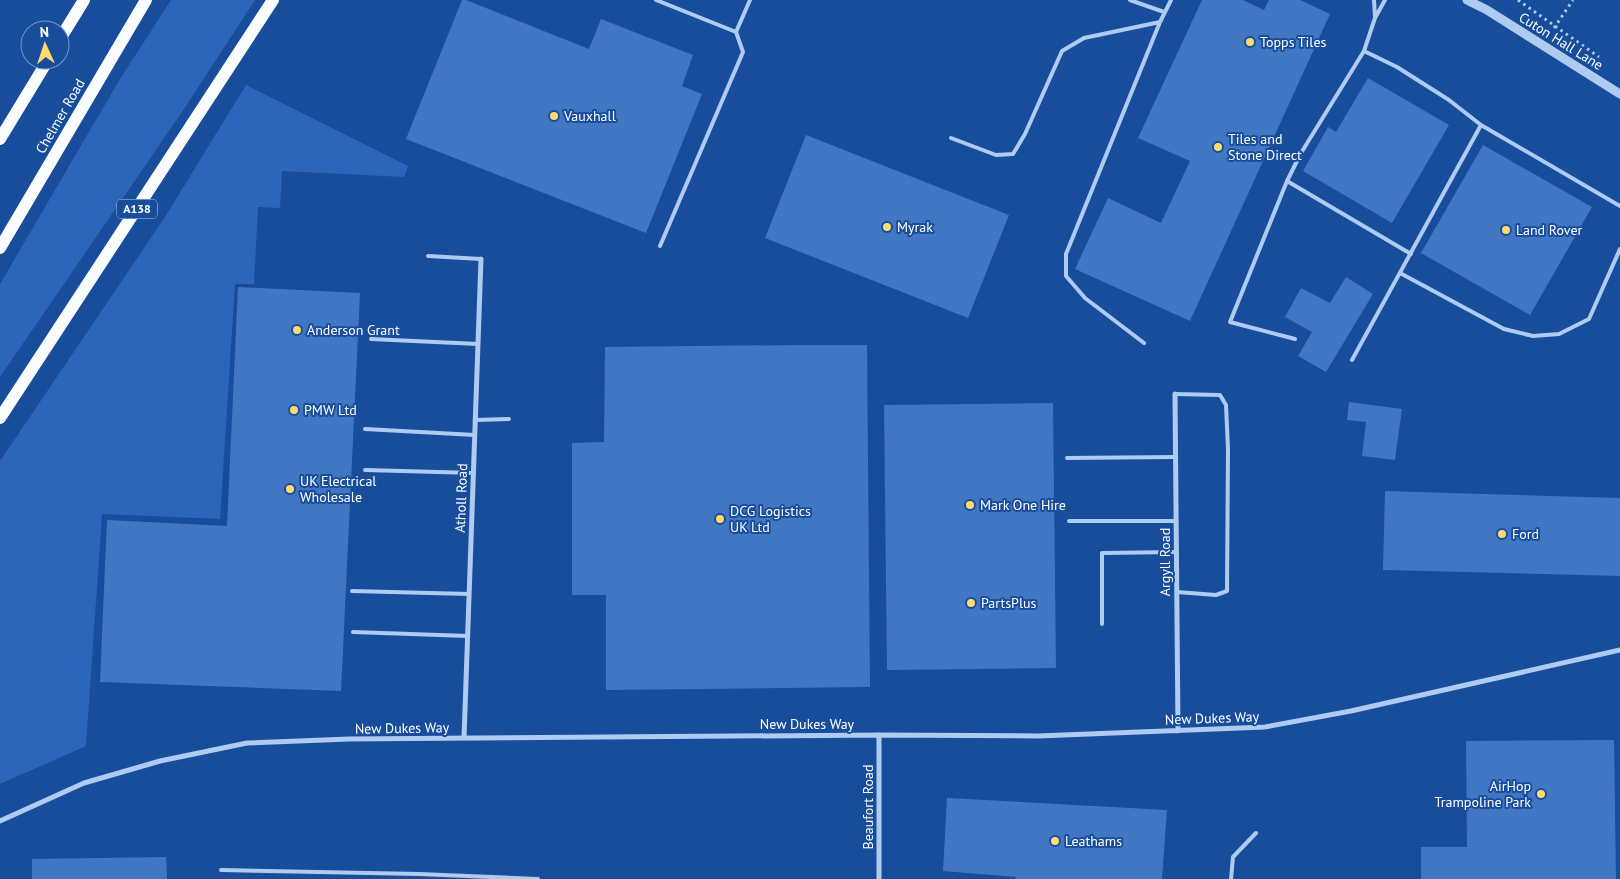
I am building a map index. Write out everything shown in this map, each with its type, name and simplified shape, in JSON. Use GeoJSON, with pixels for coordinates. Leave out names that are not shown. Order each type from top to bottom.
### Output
{"type":"FeatureCollection","features":[{"type":"Feature","properties":{"kind":"main road"},"geometry":{"type":"LineString","coordinates":[[70,23],[84,0]]}},
{"type":"Feature","properties":{"kind":"main road","name":"Chelmer Road"},"geometry":{"type":"LineString","coordinates":[[0,248],[146,0]]}},
{"type":"Feature","properties":{"kind":"main road","name":"A138"},"geometry":{"type":"LineString","coordinates":[[0,418],[273,0]]}},
{"type":"Feature","properties":{"kind":"main road"},"geometry":{"type":"LineString","coordinates":[[0,139],[42,70]]}},
{"type":"Feature","properties":{"kind":"street","name":"Cuton Hall Lane"},"geometry":{"type":"LineString","coordinates":[[1467,0],[1487,10]]}},
{"type":"Feature","properties":{"kind":"street","name":"Cuton Hall Lane"},"geometry":{"type":"LineString","coordinates":[[1474,0],[1620,94]]}},
{"type":"Feature","properties":{"kind":"street","name":"Atholl Road"},"geometry":{"type":"LineString","coordinates":[[464,738],[481,259]]}},
{"type":"Feature","properties":{"kind":"street","name":"Argyll Road"},"geometry":{"type":"LineString","coordinates":[[1175,394],[1178,731]]}},
{"type":"Feature","properties":{"kind":"street","name":"New Dukes Way"},"geometry":{"type":"LineString","coordinates":[[0,822],[84,784],[160,761],[247,743],[464,738],[879,735],[1038,736],[1266,727],[1351,711],[1620,650]]}},
{"type":"Feature","properties":{"kind":"street","name":"Beaufort Road"},"geometry":{"type":"LineString","coordinates":[[879,735],[879,879]]}},
{"type":"Feature","properties":{"kind":"lane"},"geometry":{"type":"LineString","coordinates":[[656,0],[736,32]]}},
{"type":"Feature","properties":{"kind":"lane"},"geometry":{"type":"LineString","coordinates":[[660,246],[743,52],[736,32],[750,0]]}},
{"type":"Feature","properties":{"kind":"lane"},"geometry":{"type":"LineString","coordinates":[[1130,0],[1164,12]]}},
{"type":"Feature","properties":{"kind":"lane"},"geometry":{"type":"LineString","coordinates":[[1144,343],[1085,298],[1066,276],[1066,254],[1170,0]]}},
{"type":"Feature","properties":{"kind":"lane"},"geometry":{"type":"LineString","coordinates":[[1374,0],[1375,18]]}},
{"type":"Feature","properties":{"kind":"lane"},"geometry":{"type":"LineString","coordinates":[[1295,339],[1230,322],[1287,181],[1301,153],[1364,51],[1375,18],[1385,0]]}},
{"type":"Feature","properties":{"kind":"lane"},"geometry":{"type":"LineString","coordinates":[[951,138],[996,155],[1013,154],[1062,50],[1084,38],[1160,22]]}},
{"type":"Feature","properties":{"kind":"lane"},"geometry":{"type":"LineString","coordinates":[[1364,51],[1397,67],[1442,95],[1481,125],[1620,206]]}},
{"type":"Feature","properties":{"kind":"lane"},"geometry":{"type":"LineString","coordinates":[[1352,360],[1481,125]]}},
{"type":"Feature","properties":{"kind":"lane"},"geometry":{"type":"LineString","coordinates":[[1287,181],[1411,254]]}},
{"type":"Feature","properties":{"kind":"lane"},"geometry":{"type":"LineString","coordinates":[[1400,273],[1504,329],[1533,336],[1559,334],[1589,319],[1620,249]]}},
{"type":"Feature","properties":{"kind":"lane"},"geometry":{"type":"LineString","coordinates":[[428,256],[481,259]]}},
{"type":"Feature","properties":{"kind":"lane"},"geometry":{"type":"LineString","coordinates":[[371,339],[478,344]]}},
{"type":"Feature","properties":{"kind":"lane"},"geometry":{"type":"LineString","coordinates":[[1175,394],[1220,395],[1226,405],[1228,449],[1227,591],[1216,595],[1177,592]]}},
{"type":"Feature","properties":{"kind":"lane"},"geometry":{"type":"LineString","coordinates":[[475,420],[509,420]]}},
{"type":"Feature","properties":{"kind":"lane"},"geometry":{"type":"LineString","coordinates":[[365,429],[475,434]]}},
{"type":"Feature","properties":{"kind":"lane"},"geometry":{"type":"LineString","coordinates":[[1067,458],[1176,457]]}},
{"type":"Feature","properties":{"kind":"lane"},"geometry":{"type":"LineString","coordinates":[[365,470],[474,473]]}},
{"type":"Feature","properties":{"kind":"lane"},"geometry":{"type":"LineString","coordinates":[[1069,521],[1176,521]]}},
{"type":"Feature","properties":{"kind":"lane"},"geometry":{"type":"LineString","coordinates":[[1102,624],[1102,553],[1176,552]]}},
{"type":"Feature","properties":{"kind":"lane"},"geometry":{"type":"LineString","coordinates":[[352,591],[469,594]]}},
{"type":"Feature","properties":{"kind":"lane"},"geometry":{"type":"LineString","coordinates":[[353,632],[468,636]]}},
{"type":"Feature","properties":{"kind":"lane"},"geometry":{"type":"LineString","coordinates":[[1231,879],[1233,857],[1256,833]]}},
{"type":"Feature","properties":{"kind":"lane"},"geometry":{"type":"LineString","coordinates":[[221,870],[419,874],[538,879]]}},
{"type":"Feature","properties":{"kind":"path"},"geometry":{"type":"LineString","coordinates":[[1518,0],[1604,60]]}},
{"type":"Feature","properties":{"kind":"path"},"geometry":{"type":"LineString","coordinates":[[1543,46],[1573,0]]}},
{"type":"Feature","properties":{"kind":"shaded area"},"geometry":{"type":"Polygon","coordinates":[[[171,0],[255,0],[182,112],[0,377],[0,284],[120,79],[171,0]]]}},
{"type":"Feature","properties":{"kind":"shaded area"},"geometry":{"type":"Polygon","coordinates":[[[246,85],[408,166],[404,177],[282,171],[280,208],[258,207],[254,284],[235,284],[220,519],[102,514],[86,746],[0,784],[0,461],[165,217],[246,85]]]}},
{"type":"Feature","properties":{"kind":"building","name":"Vauxhall"},"geometry":{"type":"Polygon","coordinates":[[[462,0],[589,49],[601,19],[693,55],[682,86],[702,94],[646,233],[406,139],[462,0]]]}},
{"type":"Feature","properties":{"kind":"building"},"geometry":{"type":"Polygon","coordinates":[[[1202,0],[1243,0],[1264,10],[1269,0],[1300,0],[1330,14],[1190,321],[1075,269],[1108,198],[1161,223],[1190,161],[1138,138],[1202,0]]]}},
{"type":"Feature","properties":{"kind":"building"},"geometry":{"type":"Polygon","coordinates":[[[1368,78],[1449,125],[1392,223],[1303,171],[1328,127],[1336,132],[1368,78]]]}},
{"type":"Feature","properties":{"kind":"building","name":"Myrak"},"geometry":{"type":"Polygon","coordinates":[[[806,135],[1009,215],[968,318],[765,238],[806,135]]]}},
{"type":"Feature","properties":{"kind":"building","name":"Land Rover"},"geometry":{"type":"Polygon","coordinates":[[[1483,145],[1592,207],[1530,315],[1421,253],[1483,145]]]}},
{"type":"Feature","properties":{"kind":"building"},"geometry":{"type":"Polygon","coordinates":[[[1346,277],[1373,294],[1326,372],[1298,356],[1312,332],[1285,317],[1301,288],[1330,303],[1346,277]]]}},
{"type":"Feature","properties":{"kind":"building"},"geometry":{"type":"Polygon","coordinates":[[[238,287],[360,293],[341,691],[100,682],[107,520],[227,526],[238,287]]]}},
{"type":"Feature","properties":{"kind":"building","name":"DCG Logistics UK Ltd"},"geometry":{"type":"Polygon","coordinates":[[[867,345],[870,687],[606,690],[606,595],[572,595],[572,443],[604,442],[605,347],[867,345]]]}},
{"type":"Feature","properties":{"kind":"building"},"geometry":{"type":"Polygon","coordinates":[[[1349,402],[1402,409],[1395,460],[1362,456],[1366,422],[1347,420],[1349,402]]]}},
{"type":"Feature","properties":{"kind":"building"},"geometry":{"type":"Polygon","coordinates":[[[1053,403],[1056,668],[887,670],[884,405],[1053,403]]]}},
{"type":"Feature","properties":{"kind":"building","name":"Ford"},"geometry":{"type":"Polygon","coordinates":[[[1385,491],[1620,498],[1620,576],[1383,570],[1385,491]]]}},
{"type":"Feature","properties":{"kind":"building","name":"AirHop Trampoline Park"},"geometry":{"type":"Polygon","coordinates":[[[1614,740],[1616,879],[1421,879],[1421,847],[1467,847],[1466,741],[1614,740]]]}},
{"type":"Feature","properties":{"kind":"building","name":"Leathams"},"geometry":{"type":"Polygon","coordinates":[[[947,798],[1167,810],[1162,879],[1015,879],[1016,877],[943,871],[947,798]]]}},
{"type":"Feature","properties":{"kind":"building"},"geometry":{"type":"Polygon","coordinates":[[[166,857],[167,879],[32,879],[32,859],[166,857]]]}},
{"type":"Feature","properties":{"kind":"place","name":"Topps Tiles"},"geometry":{"type":"Point","coordinates":[1250,42]}},
{"type":"Feature","properties":{"kind":"place","name":"Vauxhall"},"geometry":{"type":"Point","coordinates":[554,116]}},
{"type":"Feature","properties":{"kind":"place","name":"Tiles and Stone Direct"},"geometry":{"type":"Point","coordinates":[1218,147]}},
{"type":"Feature","properties":{"kind":"place","name":"Myrak"},"geometry":{"type":"Point","coordinates":[887,227]}},
{"type":"Feature","properties":{"kind":"place","name":"Land Rover"},"geometry":{"type":"Point","coordinates":[1506,230]}},
{"type":"Feature","properties":{"kind":"place","name":"Anderson Grant"},"geometry":{"type":"Point","coordinates":[297,330]}},
{"type":"Feature","properties":{"kind":"place","name":"PMW Ltd"},"geometry":{"type":"Point","coordinates":[294,410]}},
{"type":"Feature","properties":{"kind":"place","name":"UK Electrical Wholesale"},"geometry":{"type":"Point","coordinates":[290,489]}},
{"type":"Feature","properties":{"kind":"place","name":"Mark One Hire"},"geometry":{"type":"Point","coordinates":[970,505]}},
{"type":"Feature","properties":{"kind":"place","name":"DCG Logistics UK Ltd"},"geometry":{"type":"Point","coordinates":[720,519]}},
{"type":"Feature","properties":{"kind":"place","name":"Ford"},"geometry":{"type":"Point","coordinates":[1502,534]}},
{"type":"Feature","properties":{"kind":"place","name":"PartsPlus"},"geometry":{"type":"Point","coordinates":[971,603]}},
{"type":"Feature","properties":{"kind":"place","name":"AirHop Trampoline Park"},"geometry":{"type":"Point","coordinates":[1541,794]}},
{"type":"Feature","properties":{"kind":"place","name":"Leathams"},"geometry":{"type":"Point","coordinates":[1055,841]}}]}
